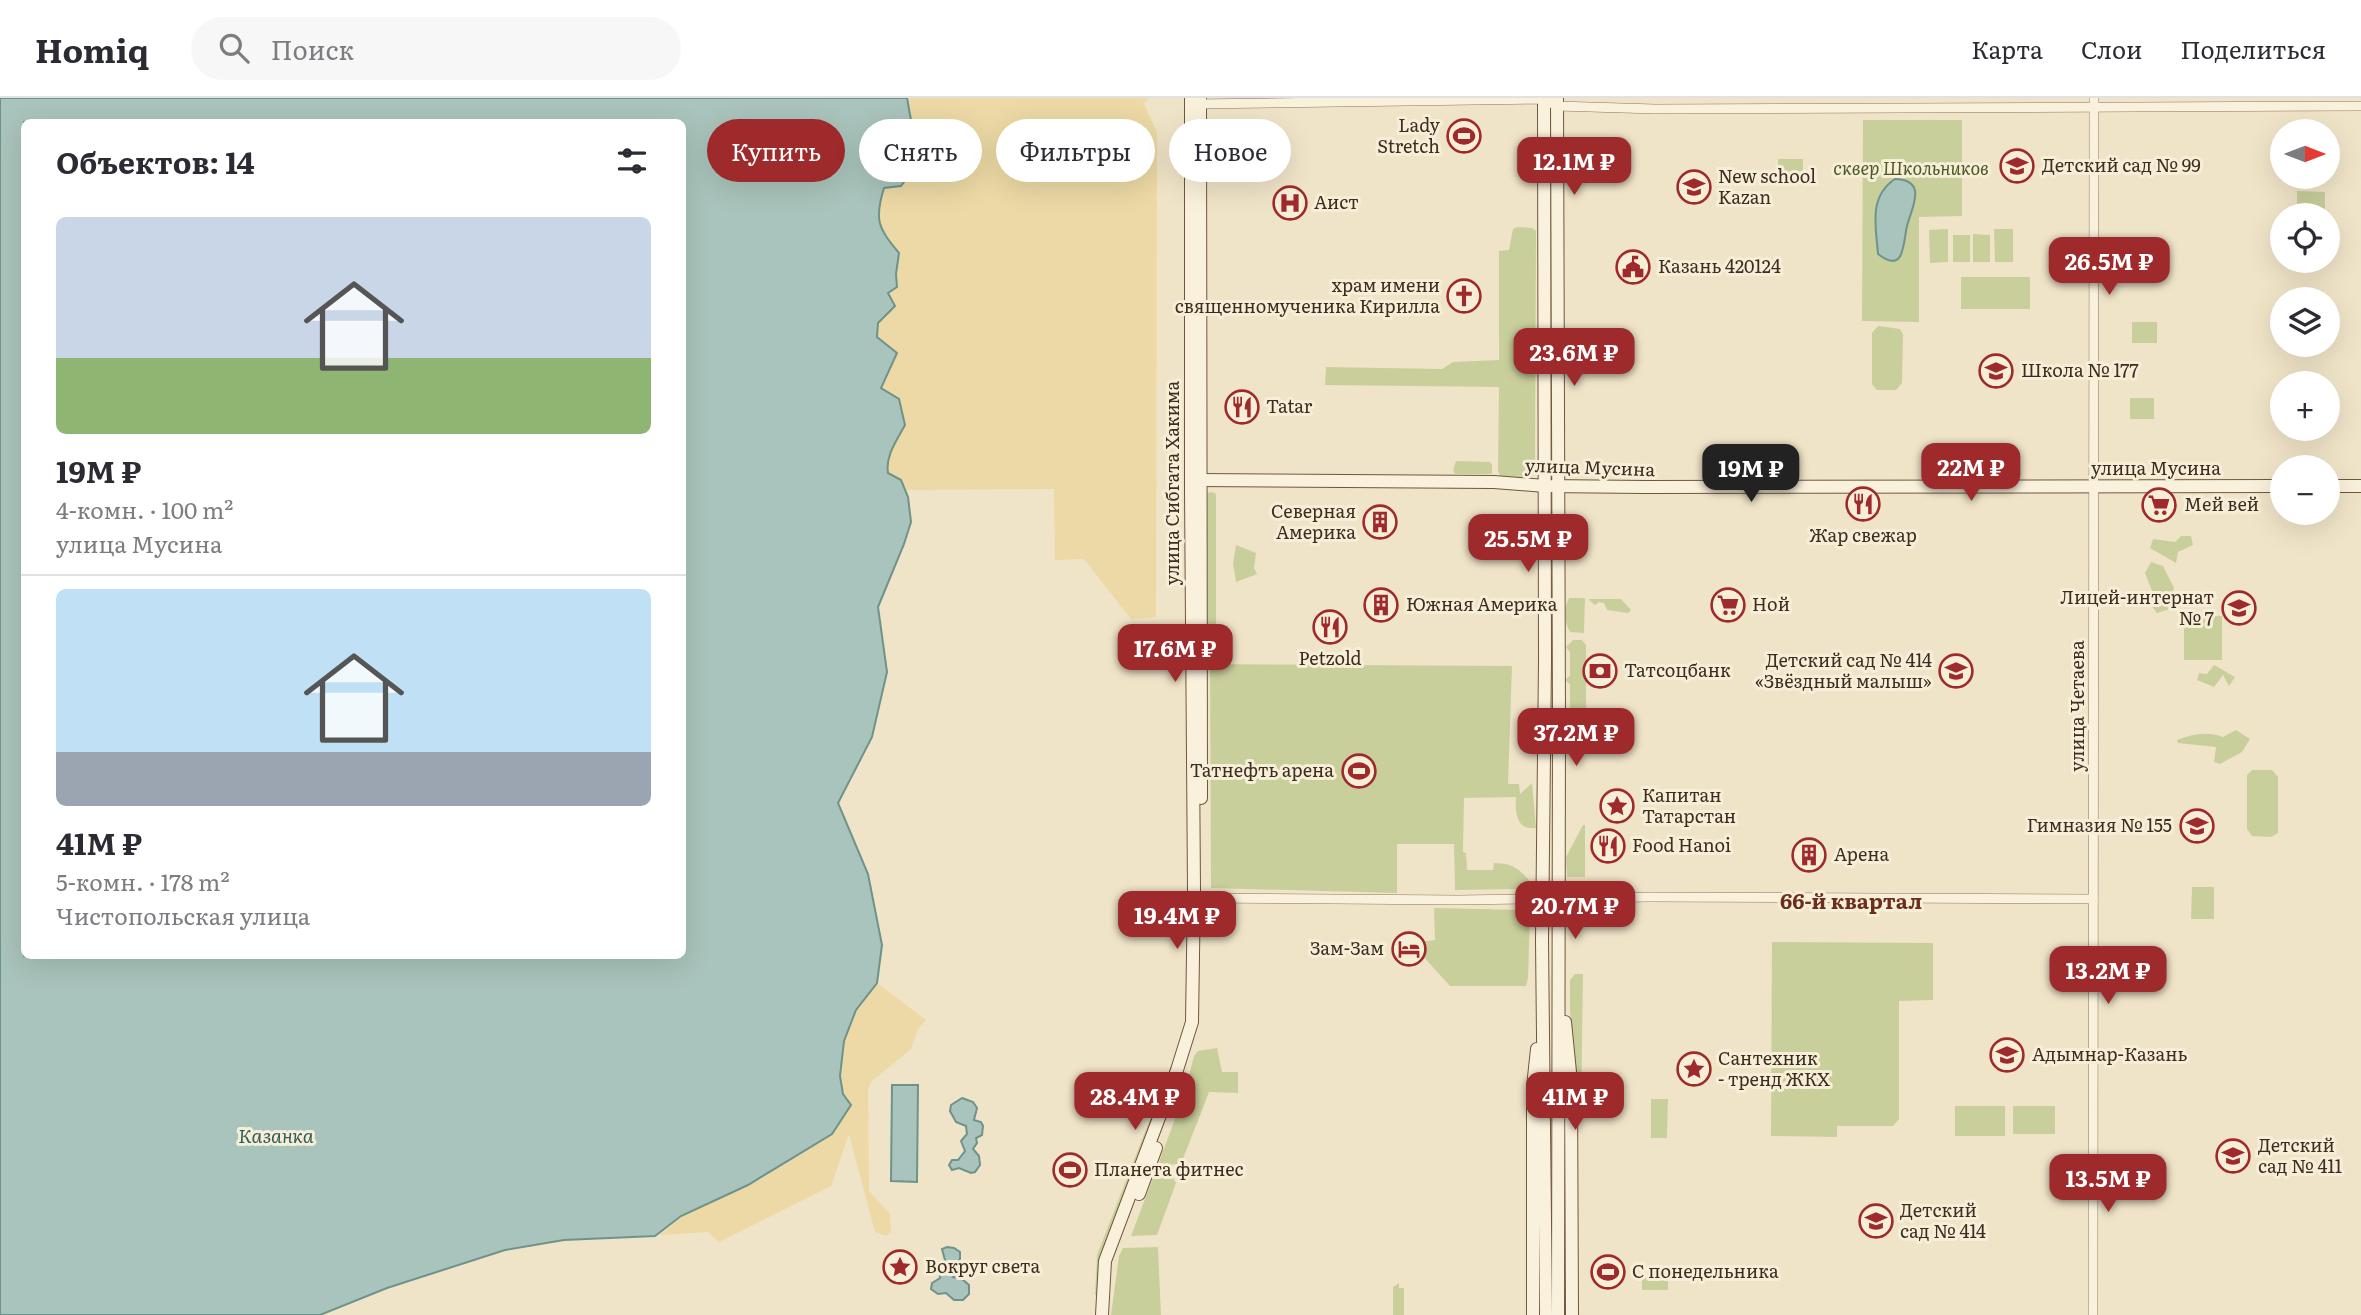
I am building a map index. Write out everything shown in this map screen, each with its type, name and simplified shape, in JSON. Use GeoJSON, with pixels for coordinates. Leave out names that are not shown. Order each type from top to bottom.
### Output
{"type":"FeatureCollection","features":[{"type":"Feature","properties":{"kind":"main road"},"geometry":{"type":"LineString","coordinates":[[1536,1314],[1552,1281],[1559,984],[1545,98]]}},
{"type":"Feature","properties":{"kind":"main road","name":"улица Сибгата Хакима"},"geometry":{"type":"LineString","coordinates":[[1109,1315],[1112,1262],[1198,1032],[1200,1006],[1196,101]]}},
{"type":"Feature","properties":{"kind":"main road"},"geometry":{"type":"LineString","coordinates":[[1557,102],[1543,1004],[1552,1281],[1558,1315]]}},
{"type":"Feature","properties":{"kind":"main road","name":"улица Мусина"},"geometry":{"type":"LineString","coordinates":[[1196,480],[1494,482],[1551,486],[2270,486]]}},
{"type":"Feature","properties":{"kind":"main road"},"geometry":{"type":"LineString","coordinates":[[2340,486],[2361,486]]}},
{"type":"Feature","properties":{"kind":"main road","name":"улица Сибгата Хакима"},"geometry":{"type":"LineString","coordinates":[[1102,1315],[1105,1261],[1191,1031],[1198,898]]}},
{"type":"Feature","properties":{"kind":"main road"},"geometry":{"type":"LineString","coordinates":[[1559,984],[1569,1048],[1571,1082],[1571,1314]]}},
{"type":"Feature","properties":{"kind":"main road"},"geometry":{"type":"LineString","coordinates":[[1536,1314],[1533,1087],[1543,1004]]}},
{"type":"Feature","properties":{"kind":"street"},"geometry":{"type":"LineString","coordinates":[[1196,101],[1545,98],[1557,102],[1679,109],[2094,103],[2361,106]]}},
{"type":"Feature","properties":{"kind":"street","name":"улица Четаева"},"geometry":{"type":"LineString","coordinates":[[2094,103],[2094,1315]]}},
{"type":"Feature","properties":{"kind":"street"},"geometry":{"type":"LineString","coordinates":[[1198,898],[2093,899]]}},
{"type":"Feature","properties":{"kind":"green space","name":"сквер Школьников"},"geometry":{"type":"Polygon","coordinates":[[[1863,120],[1962,120],[1962,216],[1919,217],[1919,322],[1862,321],[1863,120]]]}},
{"type":"Feature","properties":{"kind":"green space"},"geometry":{"type":"Polygon","coordinates":[[[1778,159],[1803,159],[1803,172],[1778,172],[1778,159]]]}},
{"type":"Feature","properties":{"kind":"green space"},"geometry":{"type":"Polygon","coordinates":[[[2297,191],[2325,192],[2325,203],[2297,203],[2297,191]]]}},
{"type":"Feature","properties":{"kind":"green space"},"geometry":{"type":"Polygon","coordinates":[[[1532,228],[1536,231],[1535,472],[1531,477],[1501,477],[1498,471],[1499,387],[1325,385],[1326,367],[1442,369],[1453,362],[1499,360],[1499,251],[1509,250],[1513,229],[1532,228]]]}},
{"type":"Feature","properties":{"kind":"green space"},"geometry":{"type":"Polygon","coordinates":[[[1948,229],[1948,262],[1930,263],[1929,230],[1948,229]]]}},
{"type":"Feature","properties":{"kind":"green space"},"geometry":{"type":"Polygon","coordinates":[[[1994,229],[2013,229],[2013,262],[1995,262],[1994,229]]]}},
{"type":"Feature","properties":{"kind":"green space"},"geometry":{"type":"Polygon","coordinates":[[[1973,234],[1990,235],[1990,262],[1973,262],[1973,234]]]}},
{"type":"Feature","properties":{"kind":"green space"},"geometry":{"type":"Polygon","coordinates":[[[1953,235],[1970,235],[1970,262],[1953,262],[1953,235]]]}},
{"type":"Feature","properties":{"kind":"green space"},"geometry":{"type":"Polygon","coordinates":[[[2131,251],[2155,251],[2155,271],[2131,271],[2131,251]]]}},
{"type":"Feature","properties":{"kind":"green space"},"geometry":{"type":"Polygon","coordinates":[[[1961,277],[2030,277],[2030,309],[1961,309],[1961,277]]]}},
{"type":"Feature","properties":{"kind":"green space"},"geometry":{"type":"Polygon","coordinates":[[[2132,322],[2157,322],[2157,343],[2132,343],[2132,322]]]}},
{"type":"Feature","properties":{"kind":"green space"},"geometry":{"type":"Polygon","coordinates":[[[1878,326],[1900,329],[1903,334],[1902,383],[1896,390],[1877,390],[1872,384],[1872,333],[1878,326]]]}},
{"type":"Feature","properties":{"kind":"green space"},"geometry":{"type":"Polygon","coordinates":[[[2130,398],[2154,398],[2154,419],[2130,419],[2130,398]]]}},
{"type":"Feature","properties":{"kind":"green space"},"geometry":{"type":"Polygon","coordinates":[[[1456,461],[1490,462],[1492,474],[1455,474],[1453,470],[1456,461]]]}},
{"type":"Feature","properties":{"kind":"green space"},"geometry":{"type":"Polygon","coordinates":[[[1207,493],[1216,494],[1216,656],[1209,658],[1207,493]]]}},
{"type":"Feature","properties":{"kind":"green space"},"geometry":{"type":"Polygon","coordinates":[[[2181,536],[2191,536],[2193,545],[2178,552],[2176,563],[2150,548],[2153,539],[2175,542],[2181,536]]]}},
{"type":"Feature","properties":{"kind":"green space"},"geometry":{"type":"Polygon","coordinates":[[[1236,545],[1256,553],[1254,568],[1257,574],[1236,582],[1233,564],[1236,545]]]}},
{"type":"Feature","properties":{"kind":"green space"},"geometry":{"type":"Polygon","coordinates":[[[2151,562],[2163,566],[2174,588],[2170,609],[2157,613],[2150,604],[2154,596],[2145,573],[2151,562]]]}},
{"type":"Feature","properties":{"kind":"green space"},"geometry":{"type":"Polygon","coordinates":[[[1569,598],[1585,598],[1584,633],[1570,632],[1568,628],[1565,615],[1569,598]]]}},
{"type":"Feature","properties":{"kind":"green space"},"geometry":{"type":"Polygon","coordinates":[[[1588,599],[1621,599],[1631,610],[1628,613],[1607,610],[1604,603],[1595,605],[1588,599]]]}},
{"type":"Feature","properties":{"kind":"green space"},"geometry":{"type":"Polygon","coordinates":[[[2222,616],[2222,660],[2184,660],[2184,617],[2222,616]]]}},
{"type":"Feature","properties":{"kind":"green space"},"geometry":{"type":"Polygon","coordinates":[[[1573,640],[1582,640],[1586,645],[1586,754],[1566,721],[1566,712],[1570,709],[1570,684],[1565,680],[1570,676],[1570,652],[1566,647],[1573,640]]]}},
{"type":"Feature","properties":{"kind":"green space","name":"Татнефть арена"},"geometry":{"type":"Polygon","coordinates":[[[1210,664],[1512,666],[1508,784],[1519,784],[1520,794],[1532,783],[1536,828],[1524,827],[1518,819],[1516,797],[1464,798],[1463,852],[1466,853],[1467,870],[1493,870],[1494,863],[1506,864],[1524,874],[1532,888],[1520,892],[1518,889],[1455,890],[1454,844],[1397,844],[1397,893],[1211,888],[1210,664]]]}},
{"type":"Feature","properties":{"kind":"green space"},"geometry":{"type":"Polygon","coordinates":[[[2214,665],[2235,677],[2229,686],[2223,675],[2214,687],[2197,680],[2199,673],[2207,674],[2214,665]]]}},
{"type":"Feature","properties":{"kind":"green space"},"geometry":{"type":"Polygon","coordinates":[[[2236,730],[2250,739],[2242,752],[2220,764],[2214,762],[2216,747],[2178,743],[2177,740],[2200,734],[2223,737],[2236,730]]]}},
{"type":"Feature","properties":{"kind":"green space"},"geometry":{"type":"Polygon","coordinates":[[[2252,770],[2272,770],[2278,777],[2278,833],[2271,837],[2252,836],[2247,829],[2247,775],[2252,770]]]}},
{"type":"Feature","properties":{"kind":"green space"},"geometry":{"type":"Polygon","coordinates":[[[1583,825],[1585,877],[1567,877],[1566,857],[1583,825]]]}},
{"type":"Feature","properties":{"kind":"green space"},"geometry":{"type":"Polygon","coordinates":[[[2192,887],[2214,887],[2214,919],[2191,919],[2192,887]]]}},
{"type":"Feature","properties":{"kind":"green space"},"geometry":{"type":"Polygon","coordinates":[[[1434,908],[1528,910],[1530,918],[1526,986],[1450,986],[1411,943],[1435,940],[1434,908]]]}},
{"type":"Feature","properties":{"kind":"green space"},"geometry":{"type":"Polygon","coordinates":[[[1772,942],[1933,943],[1933,1000],[1899,1001],[1899,1119],[1893,1126],[1837,1126],[1837,1137],[1771,1136],[1772,942]]]}},
{"type":"Feature","properties":{"kind":"green space"},"geometry":{"type":"Polygon","coordinates":[[[1575,974],[1583,974],[1581,1113],[1578,1110],[1570,1010],[1570,980],[1575,974]]]}},
{"type":"Feature","properties":{"kind":"green space"},"geometry":{"type":"Polygon","coordinates":[[[1217,1048],[1222,1072],[1238,1072],[1238,1093],[1209,1092],[1181,1164],[1166,1165],[1159,1162],[1184,1095],[1194,1056],[1198,1051],[1217,1048]]]}},
{"type":"Feature","properties":{"kind":"green space"},"geometry":{"type":"Polygon","coordinates":[[[1651,1099],[1668,1099],[1667,1138],[1651,1138],[1651,1099]]]}},
{"type":"Feature","properties":{"kind":"green space"},"geometry":{"type":"Polygon","coordinates":[[[1955,1106],[2005,1106],[2005,1136],[1955,1136],[1955,1106]]]}},
{"type":"Feature","properties":{"kind":"green space"},"geometry":{"type":"Polygon","coordinates":[[[2013,1106],[2055,1106],[2055,1134],[2013,1134],[2013,1106]]]}},
{"type":"Feature","properties":{"kind":"green space"},"geometry":{"type":"Polygon","coordinates":[[[1150,1119],[1153,1119],[1099,1295],[1095,1295],[1097,1255],[1150,1119]]]}},
{"type":"Feature","properties":{"kind":"green space"},"geometry":{"type":"Polygon","coordinates":[[[1172,1176],[1176,1183],[1157,1235],[1131,1236],[1153,1178],[1172,1176]]]}},
{"type":"Feature","properties":{"kind":"green space"},"geometry":{"type":"Polygon","coordinates":[[[1158,1247],[1161,1315],[1111,1315],[1119,1256],[1123,1248],[1158,1247]]]}},
{"type":"Feature","properties":{"kind":"green space"},"geometry":{"type":"Polygon","coordinates":[[[1642,1277],[1668,1277],[1668,1290],[1642,1290],[1642,1277]]]}},
{"type":"Feature","properties":{"kind":"green space"},"geometry":{"type":"Polygon","coordinates":[[[1399,1283],[1399,1288],[1404,1288],[1404,1315],[1393,1315],[1393,1287],[1399,1283]]]}},
{"type":"Feature","properties":{"kind":"sand"},"geometry":{"type":"Polygon","coordinates":[[[907,98],[1149,98],[1144,104],[1151,119],[996,119],[996,182],[1155,182],[1155,128],[1157,132],[1156,617],[1131,619],[1084,559],[1055,560],[1054,489],[905,490],[901,480],[888,473],[890,454],[905,425],[880,389],[878,323],[895,306],[888,293],[897,287],[899,253],[886,237],[880,223],[879,208],[884,187],[893,182],[982,182],[982,119],[911,119],[907,98]]]}},
{"type":"Feature","properties":{"kind":"sand"},"geometry":{"type":"Polygon","coordinates":[[[877,983],[926,1020],[918,1029],[911,1049],[871,1082],[868,1089],[869,1191],[890,1214],[891,1232],[886,1236],[875,1232],[849,1134],[831,1186],[719,1242],[708,1232],[660,1235],[684,1215],[763,1178],[832,1134],[843,1094],[840,1076],[844,1041],[856,1010],[877,983]]]}},
{"type":"Feature","properties":{"kind":"water","name":"Казанка"},"geometry":{"type":"Polygon","coordinates":[[[0,98],[907,98],[911,119],[859,119],[859,182],[904,182],[901,186],[884,188],[879,208],[882,230],[899,253],[897,287],[888,293],[895,306],[878,323],[877,337],[897,353],[881,388],[899,399],[905,425],[890,454],[888,473],[901,480],[908,497],[911,522],[878,607],[887,672],[872,737],[838,803],[868,874],[882,945],[877,983],[856,1010],[844,1041],[840,1076],[843,1094],[851,1105],[832,1134],[748,1185],[681,1216],[655,1236],[564,1240],[505,1250],[387,1288],[320,1315],[0,1315],[0,98]]]}},
{"type":"Feature","properties":{"kind":"water"},"geometry":{"type":"Polygon","coordinates":[[[1895,179],[1912,184],[1915,196],[1901,254],[1893,261],[1878,254],[1875,223],[1881,195],[1886,186],[1895,179]]]}},
{"type":"Feature","properties":{"kind":"water"},"geometry":{"type":"Polygon","coordinates":[[[892,1085],[918,1085],[917,1182],[891,1181],[892,1085]]]}},
{"type":"Feature","properties":{"kind":"water"},"geometry":{"type":"Polygon","coordinates":[[[962,1098],[973,1102],[977,1108],[974,1120],[981,1122],[983,1126],[982,1135],[976,1138],[977,1143],[973,1149],[979,1156],[980,1165],[971,1173],[959,1168],[952,1170],[949,1165],[952,1160],[958,1160],[965,1151],[961,1141],[967,1134],[966,1126],[956,1122],[950,1111],[951,1105],[962,1098]]]}},
{"type":"Feature","properties":{"kind":"water"},"geometry":{"type":"Polygon","coordinates":[[[947,1247],[960,1252],[960,1259],[955,1265],[957,1271],[953,1277],[962,1279],[969,1285],[969,1294],[963,1300],[954,1300],[946,1293],[938,1294],[931,1289],[932,1283],[940,1278],[939,1265],[945,1260],[942,1249],[947,1247]]]}},
{"type":"Feature","properties":{"kind":"place","name":"Lady Stretch"},"geometry":{"type":"Point","coordinates":[1464,136]}},
{"type":"Feature","properties":{"kind":"place","name":"Детский сад № 99"},"geometry":{"type":"Point","coordinates":[2017,166]}},
{"type":"Feature","properties":{"kind":"place","name":"New school Kazan"},"geometry":{"type":"Point","coordinates":[1694,187]}},
{"type":"Feature","properties":{"kind":"place","name":"Аист"},"geometry":{"type":"Point","coordinates":[1290,203]}},
{"type":"Feature","properties":{"kind":"place","name":"Казань 420124"},"geometry":{"type":"Point","coordinates":[1633,267]}},
{"type":"Feature","properties":{"kind":"place","name":"храм имени священномученика Кирилла"},"geometry":{"type":"Point","coordinates":[1464,296]}},
{"type":"Feature","properties":{"kind":"place","name":"Школа № 177"},"geometry":{"type":"Point","coordinates":[1996,371]}},
{"type":"Feature","properties":{"kind":"place","name":"Tatar"},"geometry":{"type":"Point","coordinates":[1242,407]}},
{"type":"Feature","properties":{"kind":"place","name":"Жар свежар"},"geometry":{"type":"Point","coordinates":[1863,504]}},
{"type":"Feature","properties":{"kind":"place","name":"Мей вей"},"geometry":{"type":"Point","coordinates":[2159,505]}},
{"type":"Feature","properties":{"kind":"place","name":"Северная Америка"},"geometry":{"type":"Point","coordinates":[1380,522]}},
{"type":"Feature","properties":{"kind":"place","name":"Южная Америка"},"geometry":{"type":"Point","coordinates":[1381,605]}},
{"type":"Feature","properties":{"kind":"place","name":"Ной"},"geometry":{"type":"Point","coordinates":[1728,605]}},
{"type":"Feature","properties":{"kind":"place","name":"Лицей-интернат № 7"},"geometry":{"type":"Point","coordinates":[2239,608]}},
{"type":"Feature","properties":{"kind":"place","name":"Petzold"},"geometry":{"type":"Point","coordinates":[1330,627]}},
{"type":"Feature","properties":{"kind":"place","name":"Татсоцбанк"},"geometry":{"type":"Point","coordinates":[1600,671]}},
{"type":"Feature","properties":{"kind":"place","name":"Детский сад № 414 «Звёздный малыш»"},"geometry":{"type":"Point","coordinates":[1956,671]}},
{"type":"Feature","properties":{"kind":"place","name":"Татнефть арена"},"geometry":{"type":"Point","coordinates":[1359,771]}},
{"type":"Feature","properties":{"kind":"place","name":"Капитан Татарстан"},"geometry":{"type":"Point","coordinates":[1617,806]}},
{"type":"Feature","properties":{"kind":"place","name":"Гимназия № 155"},"geometry":{"type":"Point","coordinates":[2197,826]}},
{"type":"Feature","properties":{"kind":"place","name":"Food Hanoi"},"geometry":{"type":"Point","coordinates":[1608,846]}},
{"type":"Feature","properties":{"kind":"place","name":"Арена"},"geometry":{"type":"Point","coordinates":[1809,855]}},
{"type":"Feature","properties":{"kind":"place","name":"Зам-Зам"},"geometry":{"type":"Point","coordinates":[1409,949]}},
{"type":"Feature","properties":{"kind":"place","name":"Адымнар-Казань"},"geometry":{"type":"Point","coordinates":[2007,1055]}},
{"type":"Feature","properties":{"kind":"place","name":"Сантехник - тренд ЖКХ"},"geometry":{"type":"Point","coordinates":[1694,1069]}},
{"type":"Feature","properties":{"kind":"place","name":"Детский сад № 411"},"geometry":{"type":"Point","coordinates":[2233,1156]}},
{"type":"Feature","properties":{"kind":"place","name":"Планета фитнес"},"geometry":{"type":"Point","coordinates":[1070,1170]}},
{"type":"Feature","properties":{"kind":"place","name":"Детский сад № 414"},"geometry":{"type":"Point","coordinates":[1876,1221]}},
{"type":"Feature","properties":{"kind":"place","name":"Вокруг света"},"geometry":{"type":"Point","coordinates":[900,1267]}},
{"type":"Feature","properties":{"kind":"place","name":"С понедельника"},"geometry":{"type":"Point","coordinates":[1608,1272]}},
{"type":"Feature","properties":{"kind":"district","name":"66-й квартал"},"geometry":{"type":"Point","coordinates":[1851,902]}}]}
